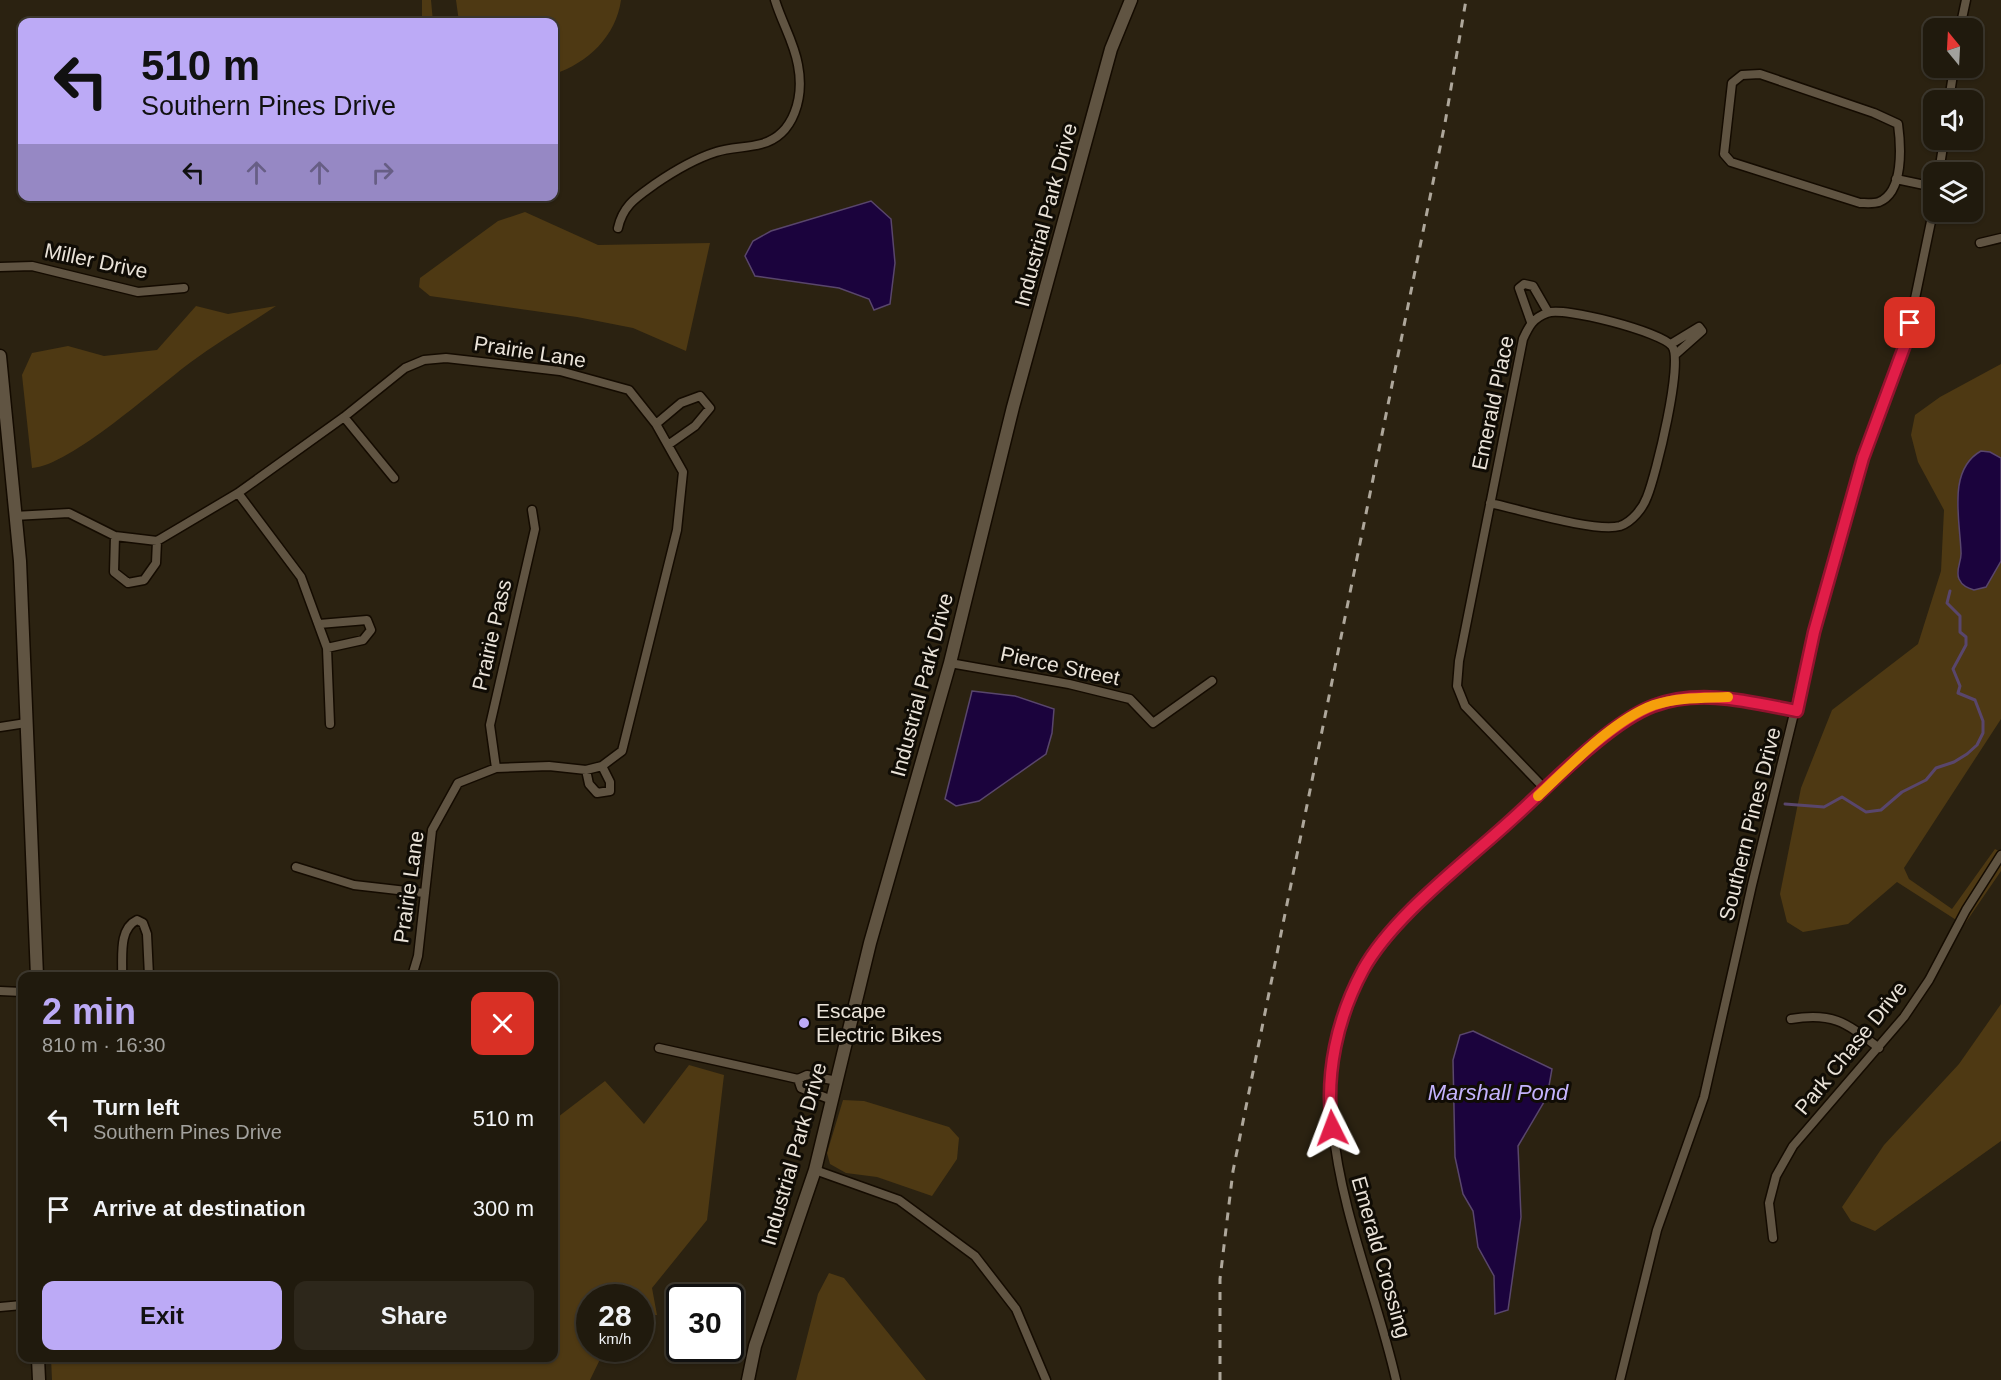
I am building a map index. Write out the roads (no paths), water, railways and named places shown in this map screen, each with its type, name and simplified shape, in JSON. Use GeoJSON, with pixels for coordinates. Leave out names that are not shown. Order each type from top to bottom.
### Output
{"type":"FeatureCollection","features":[{"type":"Feature","properties":{"kind":"street"},"geometry":{"type":"LineString","coordinates":[[618,228],[630,201],[678,169],[717,152],[763,144],[784,133],[798,107],[799,68],[792,40],[775,0]]}},
{"type":"Feature","properties":{"kind":"street","name":"Industrial Park Drive"},"geometry":{"type":"LineString","coordinates":[[748,1380],[755,1346],[815,1170],[870,943],[950,663],[1013,407],[1112,49],[1131,0]]}},
{"type":"Feature","properties":{"kind":"street"},"geometry":{"type":"LineString","coordinates":[[1962,18],[1966,0]]}},
{"type":"Feature","properties":{"kind":"street"},"geometry":{"type":"LineString","coordinates":[[1760,74],[1874,113],[1898,124],[1900,139],[1896,179],[1890,194],[1878,202],[1860,203],[1731,162],[1724,154],[1732,83],[1742,75],[1760,74]]}},
{"type":"Feature","properties":{"kind":"street"},"geometry":{"type":"LineString","coordinates":[[1896,179],[1923,185]]}},
{"type":"Feature","properties":{"kind":"street","name":"Southern Pines Drive"},"geometry":{"type":"LineString","coordinates":[[1620,1380],[1657,1230],[1704,1097],[1752,885],[1797,711],[1814,632],[1863,458],[1906,342],[1931,222]]}},
{"type":"Feature","properties":{"kind":"street"},"geometry":{"type":"LineString","coordinates":[[1980,243],[2001,238]]}},
{"type":"Feature","properties":{"kind":"street","name":"Miller Drive"},"geometry":{"type":"LineString","coordinates":[[0,267],[32,266],[138,292],[184,288]]}},
{"type":"Feature","properties":{"kind":"street"},"geometry":{"type":"LineString","coordinates":[[1531,322],[1519,288],[1524,284],[1533,286],[1548,312],[1568,311],[1652,335],[1671,344],[1676,354],[1702,331],[1699,327],[1671,344]]}},
{"type":"Feature","properties":{"kind":"street","name":"Emerald Place"},"geometry":{"type":"LineString","coordinates":[[1545,789],[1465,706],[1457,686],[1459,661],[1523,339],[1531,322],[1548,312]]}},
{"type":"Feature","properties":{"kind":"street","name":"Emerald Place"},"geometry":{"type":"LineString","coordinates":[[1490,503],[1599,527],[1621,526],[1638,514],[1647,497],[1671,400],[1676,354]]}},
{"type":"Feature","properties":{"kind":"street"},"geometry":{"type":"LineString","coordinates":[[0,356],[20,561],[38,972]]}},
{"type":"Feature","properties":{"kind":"street","name":"Prairie Lane"},"geometry":{"type":"LineString","coordinates":[[157,541],[238,493],[344,417],[405,368],[424,360],[446,358],[560,371],[629,390],[656,424],[683,472],[677,530],[621,751],[602,766],[586,770],[549,766],[496,768],[458,783],[432,830],[418,956],[413,972]]}},
{"type":"Feature","properties":{"kind":"street"},"geometry":{"type":"LineString","coordinates":[[656,424],[681,403],[700,396],[710,408],[695,426],[668,445]]}},
{"type":"Feature","properties":{"kind":"street"},"geometry":{"type":"LineString","coordinates":[[344,417],[394,478]]}},
{"type":"Feature","properties":{"kind":"street"},"geometry":{"type":"LineString","coordinates":[[238,493],[301,577],[327,648],[330,724]]}},
{"type":"Feature","properties":{"kind":"street","name":"Prairie Pass"},"geometry":{"type":"LineString","coordinates":[[496,768],[490,725],[535,529],[532,510]]}},
{"type":"Feature","properties":{"kind":"street"},"geometry":{"type":"LineString","coordinates":[[14,516],[69,513],[115,536],[157,541],[156,562],[144,580],[128,583],[114,572],[115,536]]}},
{"type":"Feature","properties":{"kind":"street"},"geometry":{"type":"LineString","coordinates":[[319,624],[367,620],[371,630],[363,639],[327,648]]}},
{"type":"Feature","properties":{"kind":"street","name":"Pierce Street"},"geometry":{"type":"LineString","coordinates":[[950,663],[1069,684],[1130,699],[1153,723],[1212,681]]}},
{"type":"Feature","properties":{"kind":"street","name":"Emerald Crossing"},"geometry":{"type":"LineString","coordinates":[[1396,1380],[1337,1166],[1330,1109],[1333,1058],[1343,1016],[1364,968],[1388,935],[1545,789],[1620,723],[1654,705],[1687,698],[1727,697],[1797,711]]}},
{"type":"Feature","properties":{"kind":"street"},"geometry":{"type":"LineString","coordinates":[[0,727],[26,723]]}},
{"type":"Feature","properties":{"kind":"street"},"geometry":{"type":"LineString","coordinates":[[586,770],[589,784],[597,794],[610,790],[610,782],[602,766]]}},
{"type":"Feature","properties":{"kind":"street","name":"Park Chase Drive"},"geometry":{"type":"LineString","coordinates":[[1773,1238],[1768,1203],[1776,1176],[1793,1146],[1879,1048],[1929,980],[1966,910],[2001,855]]}},
{"type":"Feature","properties":{"kind":"street"},"geometry":{"type":"LineString","coordinates":[[296,867],[354,885],[424,893]]}},
{"type":"Feature","properties":{"kind":"street"},"geometry":{"type":"LineString","coordinates":[[122,972],[124,932],[130,923],[136,920],[143,923],[147,934],[149,972]]}},
{"type":"Feature","properties":{"kind":"street"},"geometry":{"type":"LineString","coordinates":[[0,991],[18,992]]}},
{"type":"Feature","properties":{"kind":"street"},"geometry":{"type":"LineString","coordinates":[[1791,1018],[1817,1015],[1849,1024],[1879,1048]]}},
{"type":"Feature","properties":{"kind":"street"},"geometry":{"type":"LineString","coordinates":[[659,1048],[798,1079],[807,1075],[837,1082]]}},
{"type":"Feature","properties":{"kind":"street"},"geometry":{"type":"LineString","coordinates":[[798,1079],[801,1088],[832,1100]]}},
{"type":"Feature","properties":{"kind":"street"},"geometry":{"type":"LineString","coordinates":[[815,1170],[899,1200],[975,1256],[1016,1309],[1046,1380]]}},
{"type":"Feature","properties":{"kind":"street"},"geometry":{"type":"LineString","coordinates":[[0,1307],[18,1305]]}},
{"type":"Feature","properties":{"kind":"street"},"geometry":{"type":"LineString","coordinates":[[38,1362],[39,1380]]}},
{"type":"Feature","properties":{"kind":"water"},"geometry":{"type":"Polygon","coordinates":[[[871,201],[891,219],[895,263],[890,304],[874,310],[869,299],[839,288],[755,276],[745,256],[753,241],[771,231],[871,201]]]}},
{"type":"Feature","properties":{"kind":"water"},"geometry":{"type":"Polygon","coordinates":[[[1981,451],[1990,452],[2001,458],[2001,561],[1986,587],[1974,590],[1963,585],[1958,576],[1961,555],[1958,497],[1963,470],[1970,459],[1981,451]]]}},
{"type":"Feature","properties":{"kind":"water"},"geometry":{"type":"Polygon","coordinates":[[[972,691],[1015,696],[1054,709],[1052,733],[1046,754],[979,801],[956,806],[945,799],[972,691]]]}},
{"type":"Feature","properties":{"kind":"water","name":"Marshall Pond"},"geometry":{"type":"Polygon","coordinates":[[[1473,1031],[1552,1069],[1547,1097],[1518,1146],[1521,1217],[1508,1310],[1495,1314],[1494,1276],[1478,1247],[1473,1211],[1463,1194],[1455,1157],[1453,1060],[1460,1035],[1473,1031]]]}},
{"type":"Feature","properties":{"kind":"waterway"},"geometry":{"type":"LineString","coordinates":[[1785,804],[1824,807],[1842,797],[1866,812],[1881,810],[1902,792],[1926,780],[1936,768],[1954,762],[1977,745],[1983,733],[1983,721],[1975,700],[1958,693],[1960,686],[1953,669],[1966,645],[1966,637],[1960,632],[1960,616],[1947,603],[1950,591]]}},
{"type":"Feature","properties":{"kind":"railway"},"geometry":{"type":"LineString","coordinates":[[1220,1380],[1220,1279],[1233,1171],[1445,123],[1466,0]]}},
{"type":"Feature","properties":{"kind":"place","name":"Escape Electric Bikes"},"geometry":{"type":"Point","coordinates":[804,1023]}}]}
